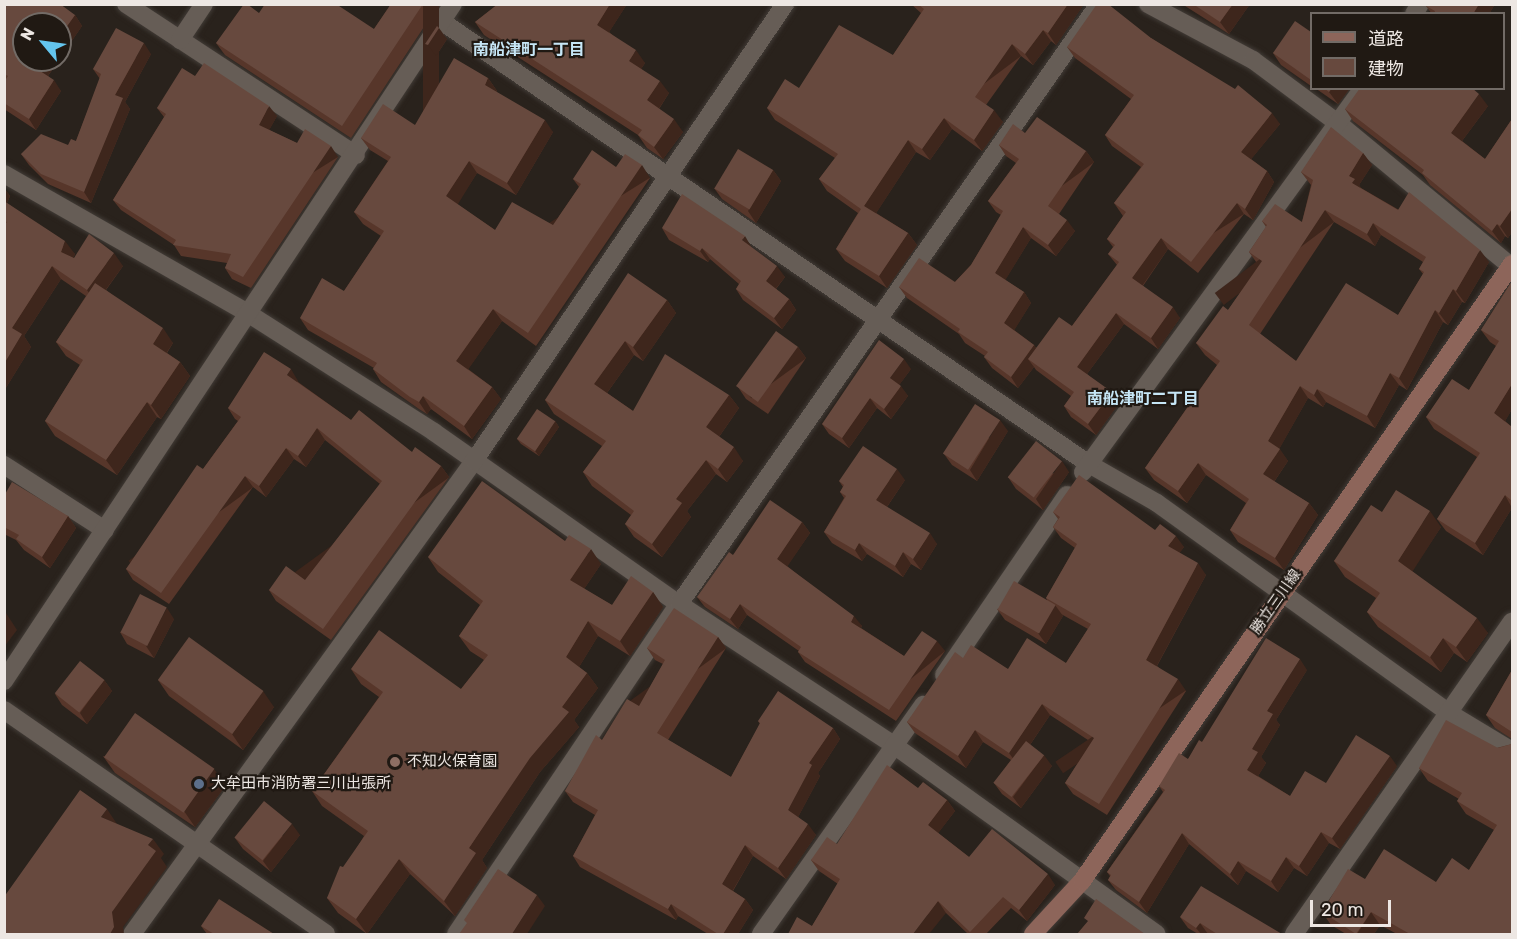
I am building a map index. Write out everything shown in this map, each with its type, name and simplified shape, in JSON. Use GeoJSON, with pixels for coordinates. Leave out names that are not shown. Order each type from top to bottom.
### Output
{"type":"FeatureCollection","features":[{"type":"Feature","properties":{"kind":"main road","name":"勝立三川線"},"geometry":{"type":"LineString","coordinates":[[1034,934],[1082,881],[1512,266]]}},
{"type":"Feature","properties":{"kind":"street"},"geometry":{"type":"LineString","coordinates":[[126,4],[356,155]]}},
{"type":"Feature","properties":{"kind":"street"},"geometry":{"type":"LineString","coordinates":[[180,40],[204,4]]}},
{"type":"Feature","properties":{"kind":"street"},"geometry":{"type":"LineString","coordinates":[[4,681],[356,155],[453,4]]}},
{"type":"Feature","properties":{"kind":"street"},"geometry":{"type":"LineString","coordinates":[[132,934],[474,461],[667,174],[785,4]]}},
{"type":"Feature","properties":{"kind":"street"},"geometry":{"type":"LineString","coordinates":[[456,934],[679,604],[1099,4]]}},
{"type":"Feature","properties":{"kind":"street"},"geometry":{"type":"LineString","coordinates":[[1148,4],[1253,60],[1339,124],[1512,266]]}},
{"type":"Feature","properties":{"kind":"street"},"geometry":{"type":"LineString","coordinates":[[441,21],[881,318],[1089,464],[1157,503],[1281,595],[1449,713],[1512,751]]}},
{"type":"Feature","properties":{"kind":"street"},"geometry":{"type":"LineString","coordinates":[[761,934],[895,746],[1089,464],[1362,90]]}},
{"type":"Feature","properties":{"kind":"street"},"geometry":{"type":"LineString","coordinates":[[4,174],[249,314],[474,461],[679,604],[895,746],[1157,934]]}},
{"type":"Feature","properties":{"kind":"street"},"geometry":{"type":"LineString","coordinates":[[4,465],[105,530]]}},
{"type":"Feature","properties":{"kind":"street"},"geometry":{"type":"LineString","coordinates":[[1294,934],[1512,621]]}},
{"type":"Feature","properties":{"kind":"street"},"geometry":{"type":"LineString","coordinates":[[4,710],[326,934]]}},
{"type":"Feature","properties":{"kind":"building"},"geometry":{"type":"Polygon","coordinates":[[[4,4],[60,4],[71,12],[12,12],[12,72],[42,72],[54,80],[29,119],[4,103],[4,82],[8,76],[4,74],[4,4]]]}},
{"type":"Feature","properties":{"kind":"building"},"geometry":{"type":"Polygon","coordinates":[[[244,4],[259,13],[265,4],[336,4],[374,29],[391,4],[423,4],[342,126],[216,43],[244,4]]]}},
{"type":"Feature","properties":{"kind":"building"},"geometry":{"type":"Polygon","coordinates":[[[498,4],[610,4],[597,25],[636,50],[629,61],[660,81],[647,100],[674,119],[654,147],[638,135],[642,130],[475,22],[498,4]]]}},
{"type":"Feature","properties":{"kind":"building"},"geometry":{"type":"Polygon","coordinates":[[[918,4],[1068,4],[1048,33],[1043,30],[1025,54],[1012,44],[975,97],[994,110],[974,140],[944,118],[922,149],[908,140],[864,206],[908,233],[879,276],[836,249],[861,209],[819,179],[838,154],[767,108],[785,79],[799,88],[839,25],[893,55],[924,9],[918,4]]]}},
{"type":"Feature","properties":{"kind":"building"},"geometry":{"type":"Polygon","coordinates":[[[1097,4],[1108,4],[1151,38],[1235,89],[1238,85],[1272,113],[1241,152],[1267,171],[1245,209],[1237,203],[1191,262],[1161,238],[1132,278],[1173,307],[1151,338],[1116,313],[1077,367],[1112,392],[1088,424],[1064,406],[1074,392],[1028,359],[1059,317],[1072,326],[1119,262],[1108,254],[1115,245],[1107,239],[1126,212],[1114,203],[1144,164],[1105,135],[1134,95],[1067,47],[1097,4]]]}},
{"type":"Feature","properties":{"kind":"building"},"geometry":{"type":"Polygon","coordinates":[[[1193,4],[1233,4],[1220,22],[1193,4]]]}},
{"type":"Feature","properties":{"kind":"building"},"geometry":{"type":"Polygon","coordinates":[[[1427,4],[1479,4],[1474,12],[1435,12],[1426,6],[1427,4]]]}},
{"type":"Feature","properties":{"kind":"building"},"geometry":{"type":"Polygon","coordinates":[[[1295,21],[1310,31],[1310,79],[1273,53],[1295,21]]]}},
{"type":"Feature","properties":{"kind":"building"},"geometry":{"type":"Polygon","coordinates":[[[437,26],[439,28],[428,45],[425,44],[437,26]]]}},
{"type":"Feature","properties":{"kind":"building"},"geometry":{"type":"Polygon","coordinates":[[[116,28],[144,43],[115,95],[123,98],[84,192],[41,174],[21,154],[41,134],[68,145],[71,139],[76,141],[101,74],[93,69],[116,28]]]}},
{"type":"Feature","properties":{"kind":"building"},"geometry":{"type":"Polygon","coordinates":[[[454,58],[488,78],[485,85],[545,120],[507,183],[469,161],[446,196],[495,230],[512,202],[553,225],[581,184],[573,179],[592,150],[616,167],[625,154],[642,165],[528,333],[493,309],[456,361],[492,387],[464,426],[423,396],[419,402],[410,397],[373,369],[377,363],[300,318],[322,278],[344,291],[384,231],[354,212],[391,157],[361,138],[383,104],[415,125],[454,58]]]}},
{"type":"Feature","properties":{"kind":"building"},"geometry":{"type":"Polygon","coordinates":[[[204,63],[269,106],[259,125],[297,143],[305,129],[331,146],[243,277],[225,268],[231,254],[173,245],[176,240],[113,200],[166,114],[157,108],[182,68],[195,76],[204,63]]]}},
{"type":"Feature","properties":{"kind":"building"},"geometry":{"type":"Polygon","coordinates":[[[1359,90],[1474,90],[1479,94],[1451,133],[1485,159],[1512,119],[1512,209],[1500,226],[1497,224],[1492,231],[1422,173],[1424,170],[1345,109],[1359,90]]]}},
{"type":"Feature","properties":{"kind":"building"},"geometry":{"type":"Polygon","coordinates":[[[1037,117],[1086,151],[1048,206],[1067,220],[1048,245],[1023,227],[995,273],[1024,292],[1004,323],[1034,345],[1011,377],[984,357],[988,352],[958,332],[960,329],[899,287],[919,258],[955,282],[971,265],[1003,211],[988,201],[1019,159],[999,145],[1013,124],[1025,133],[1037,117]]]}},
{"type":"Feature","properties":{"kind":"building"},"geometry":{"type":"Polygon","coordinates":[[[1331,127],[1363,153],[1349,176],[1355,179],[1352,183],[1398,210],[1409,192],[1480,250],[1456,291],[1453,289],[1439,313],[1435,310],[1399,378],[1390,373],[1367,416],[1317,389],[1314,395],[1300,386],[1268,441],[1280,449],[1263,474],[1309,503],[1275,558],[1230,530],[1249,499],[1198,463],[1178,491],[1145,468],[1220,361],[1196,343],[1223,306],[1228,310],[1262,261],[1249,252],[1267,225],[1262,221],[1275,204],[1302,222],[1313,180],[1301,172],[1331,127]],[[1325,210],[1249,325],[1296,361],[1346,283],[1398,315],[1424,272],[1419,269],[1426,257],[1373,223],[1367,234],[1325,210]]]}},
{"type":"Feature","properties":{"kind":"building"},"geometry":{"type":"Polygon","coordinates":[[[738,149],[773,170],[749,210],[714,188],[738,149]]]}},
{"type":"Feature","properties":{"kind":"building"},"geometry":{"type":"Polygon","coordinates":[[[682,194],[745,236],[742,240],[777,266],[766,281],[789,299],[774,318],[736,289],[741,281],[702,248],[700,251],[662,228],[682,194]]]}},
{"type":"Feature","properties":{"kind":"building"},"geometry":{"type":"Polygon","coordinates":[[[4,201],[65,241],[61,252],[74,258],[89,234],[114,253],[87,290],[52,266],[12,328],[22,334],[4,364],[4,225],[7,222],[4,221],[4,201]]]}},
{"type":"Feature","properties":{"kind":"building"},"geometry":{"type":"Polygon","coordinates":[[[628,273],[667,300],[633,347],[625,341],[594,384],[633,411],[665,354],[729,395],[706,427],[734,447],[718,469],[706,460],[676,499],[682,503],[652,544],[625,524],[634,511],[583,472],[606,441],[545,400],[628,273]]]}},
{"type":"Feature","properties":{"kind":"building"},"geometry":{"type":"Polygon","coordinates":[[[1512,281],[1512,384],[1494,413],[1512,427],[1512,501],[1505,495],[1475,543],[1437,519],[1480,453],[1426,417],[1452,379],[1469,390],[1499,341],[1481,330],[1512,281]]]}},
{"type":"Feature","properties":{"kind":"building"},"geometry":{"type":"Polygon","coordinates":[[[95,283],[163,328],[153,344],[180,362],[151,405],[147,402],[106,460],[45,421],[83,360],[56,342],[95,283]]]}},
{"type":"Feature","properties":{"kind":"building"},"geometry":{"type":"Polygon","coordinates":[[[776,331],[798,347],[758,402],[736,386],[776,331]]]}},
{"type":"Feature","properties":{"kind":"building"},"geometry":{"type":"Polygon","coordinates":[[[879,340],[904,359],[890,378],[901,386],[884,409],[870,398],[842,438],[822,424],[879,340]]]}},
{"type":"Feature","properties":{"kind":"building"},"geometry":{"type":"Polygon","coordinates":[[[264,352],[291,369],[287,375],[351,420],[359,410],[412,452],[415,447],[441,466],[323,629],[269,590],[286,566],[305,580],[382,481],[317,428],[298,456],[286,448],[259,486],[245,476],[161,593],[126,569],[197,465],[203,469],[241,417],[228,408],[264,352]]]}},
{"type":"Feature","properties":{"kind":"building"},"geometry":{"type":"Polygon","coordinates":[[[975,404],[1000,420],[968,470],[943,453],[975,404]]]}},
{"type":"Feature","properties":{"kind":"building"},"geometry":{"type":"Polygon","coordinates":[[[537,409],[555,421],[535,451],[517,439],[537,409]]]}},
{"type":"Feature","properties":{"kind":"building"},"geometry":{"type":"Polygon","coordinates":[[[1036,441],[1062,461],[1034,498],[1008,477],[1036,441]]]}},
{"type":"Feature","properties":{"kind":"building"},"geometry":{"type":"Polygon","coordinates":[[[863,446],[897,469],[876,500],[930,533],[913,559],[903,552],[895,566],[859,543],[855,550],[824,532],[846,496],[840,492],[844,485],[839,481],[863,446]]]}},
{"type":"Feature","properties":{"kind":"building"},"geometry":{"type":"Polygon","coordinates":[[[1079,475],[1155,530],[1160,524],[1176,536],[1168,546],[1198,563],[1146,660],[1178,679],[1099,804],[1065,783],[1094,738],[1042,704],[1009,753],[975,730],[958,756],[907,722],[955,652],[963,658],[971,645],[1008,669],[1027,638],[1066,663],[1091,624],[1046,598],[1077,544],[1053,527],[1060,517],[1053,512],[1079,475]]]}},
{"type":"Feature","properties":{"kind":"building"},"geometry":{"type":"Polygon","coordinates":[[[482,481],[565,541],[569,535],[591,549],[570,580],[612,605],[631,576],[653,592],[620,641],[588,621],[566,657],[587,673],[562,707],[569,712],[530,758],[469,848],[476,853],[444,901],[399,859],[356,919],[327,898],[340,866],[343,867],[368,831],[312,791],[383,692],[351,669],[379,630],[461,689],[488,655],[459,636],[483,601],[428,557],[482,481]]]}},
{"type":"Feature","properties":{"kind":"building"},"geometry":{"type":"Polygon","coordinates":[[[12,482],[68,516],[42,557],[16,539],[19,535],[4,527],[4,496],[12,482]]]}},
{"type":"Feature","properties":{"kind":"building"},"geometry":{"type":"Polygon","coordinates":[[[1396,490],[1430,511],[1398,561],[1477,618],[1456,647],[1443,638],[1430,657],[1367,612],[1380,593],[1334,561],[1371,505],[1382,512],[1396,490]]]}},
{"type":"Feature","properties":{"kind":"building"},"geometry":{"type":"Polygon","coordinates":[[[770,500],[802,522],[777,559],[854,616],[851,622],[904,656],[922,631],[937,641],[889,710],[798,652],[801,647],[740,604],[730,619],[697,597],[729,552],[733,555],[770,500]]]}},
{"type":"Feature","properties":{"kind":"building"},"geometry":{"type":"Polygon","coordinates":[[[1014,581],[1056,605],[1039,634],[998,610],[1014,581]]]}},
{"type":"Feature","properties":{"kind":"building"},"geometry":{"type":"Polygon","coordinates":[[[140,594],[167,608],[147,646],[120,632],[140,594]]]}},
{"type":"Feature","properties":{"kind":"building"},"geometry":{"type":"Polygon","coordinates":[[[674,608],[718,637],[657,733],[731,777],[760,723],[758,721],[778,691],[833,728],[809,763],[812,765],[788,810],[808,824],[778,868],[745,845],[722,884],[745,899],[723,934],[718,934],[671,904],[668,909],[573,856],[598,810],[565,791],[596,735],[602,740],[627,699],[639,706],[665,660],[647,648],[674,608]]]}},
{"type":"Feature","properties":{"kind":"building"},"geometry":{"type":"Polygon","coordinates":[[[189,637],[263,691],[232,734],[158,680],[189,637]]]}},
{"type":"Feature","properties":{"kind":"building"},"geometry":{"type":"Polygon","coordinates":[[[1266,638],[1300,659],[1267,711],[1273,714],[1252,749],[1258,752],[1247,770],[1290,796],[1305,771],[1326,783],[1356,735],[1390,756],[1332,838],[1321,832],[1299,866],[1286,857],[1271,881],[1238,861],[1230,874],[1182,833],[1139,902],[1108,880],[1111,875],[1107,872],[1165,790],[1159,786],[1179,753],[1188,759],[1199,740],[1202,742],[1266,638]]]}},
{"type":"Feature","properties":{"kind":"building"},"geometry":{"type":"Polygon","coordinates":[[[80,661],[104,680],[79,712],[55,693],[80,661]]]}},
{"type":"Feature","properties":{"kind":"building"},"geometry":{"type":"Polygon","coordinates":[[[1512,670],[1512,732],[1486,715],[1512,670]]]}},
{"type":"Feature","properties":{"kind":"building"},"geometry":{"type":"Polygon","coordinates":[[[135,713],[214,769],[183,813],[104,757],[135,713]]]}},
{"type":"Feature","properties":{"kind":"building"},"geometry":{"type":"Polygon","coordinates":[[[1446,720],[1498,748],[1512,744],[1512,934],[1410,934],[1371,912],[1356,934],[1322,912],[1348,869],[1365,879],[1384,849],[1436,882],[1452,858],[1469,870],[1497,825],[1457,801],[1462,793],[1419,768],[1446,720]]]}},
{"type":"Feature","properties":{"kind":"building"},"geometry":{"type":"Polygon","coordinates":[[[1026,741],[1044,755],[1011,797],[993,783],[1026,741]]]}},
{"type":"Feature","properties":{"kind":"building"},"geometry":{"type":"Polygon","coordinates":[[[887,765],[918,788],[923,782],[947,800],[928,825],[969,857],[992,829],[1048,874],[1019,910],[1003,897],[970,932],[938,901],[913,934],[788,934],[797,917],[812,926],[840,879],[811,860],[827,837],[837,844],[887,765]]]}},
{"type":"Feature","properties":{"kind":"building"},"geometry":{"type":"Polygon","coordinates":[[[80,790],[107,809],[101,817],[153,839],[148,845],[156,851],[112,912],[114,927],[110,934],[4,934],[4,897],[80,790]]]}},
{"type":"Feature","properties":{"kind":"building"},"geometry":{"type":"Polygon","coordinates":[[[264,801],[292,824],[262,860],[234,838],[264,801]]]}},
{"type":"Feature","properties":{"kind":"building"},"geometry":{"type":"Polygon","coordinates":[[[498,869],[537,895],[512,934],[459,934],[467,923],[464,920],[498,869]]]}},
{"type":"Feature","properties":{"kind":"building"},"geometry":{"type":"Polygon","coordinates":[[[1201,886],[1282,934],[1217,934],[1200,923],[1196,928],[1180,917],[1201,886]]]}},
{"type":"Feature","properties":{"kind":"building"},"geometry":{"type":"Polygon","coordinates":[[[219,899],[274,934],[214,934],[201,926],[219,899]]]}},
{"type":"Feature","properties":{"kind":"building"},"geometry":{"type":"Polygon","coordinates":[[[1096,899],[1145,934],[1077,934],[1088,921],[1084,918],[1096,899]]]}},
{"type":"Feature","properties":{"kind":"place","name":"不知火保育園"},"geometry":{"type":"Point","coordinates":[395,762]}},
{"type":"Feature","properties":{"kind":"place","name":"大牟田市消防署三川出張所"},"geometry":{"type":"Point","coordinates":[199,784]}},
{"type":"Feature","properties":{"kind":"district","name":"南船津町一丁目"},"geometry":{"type":"Point","coordinates":[529,50]}},
{"type":"Feature","properties":{"kind":"district","name":"南船津町二丁目"},"geometry":{"type":"Point","coordinates":[1143,399]}}]}
